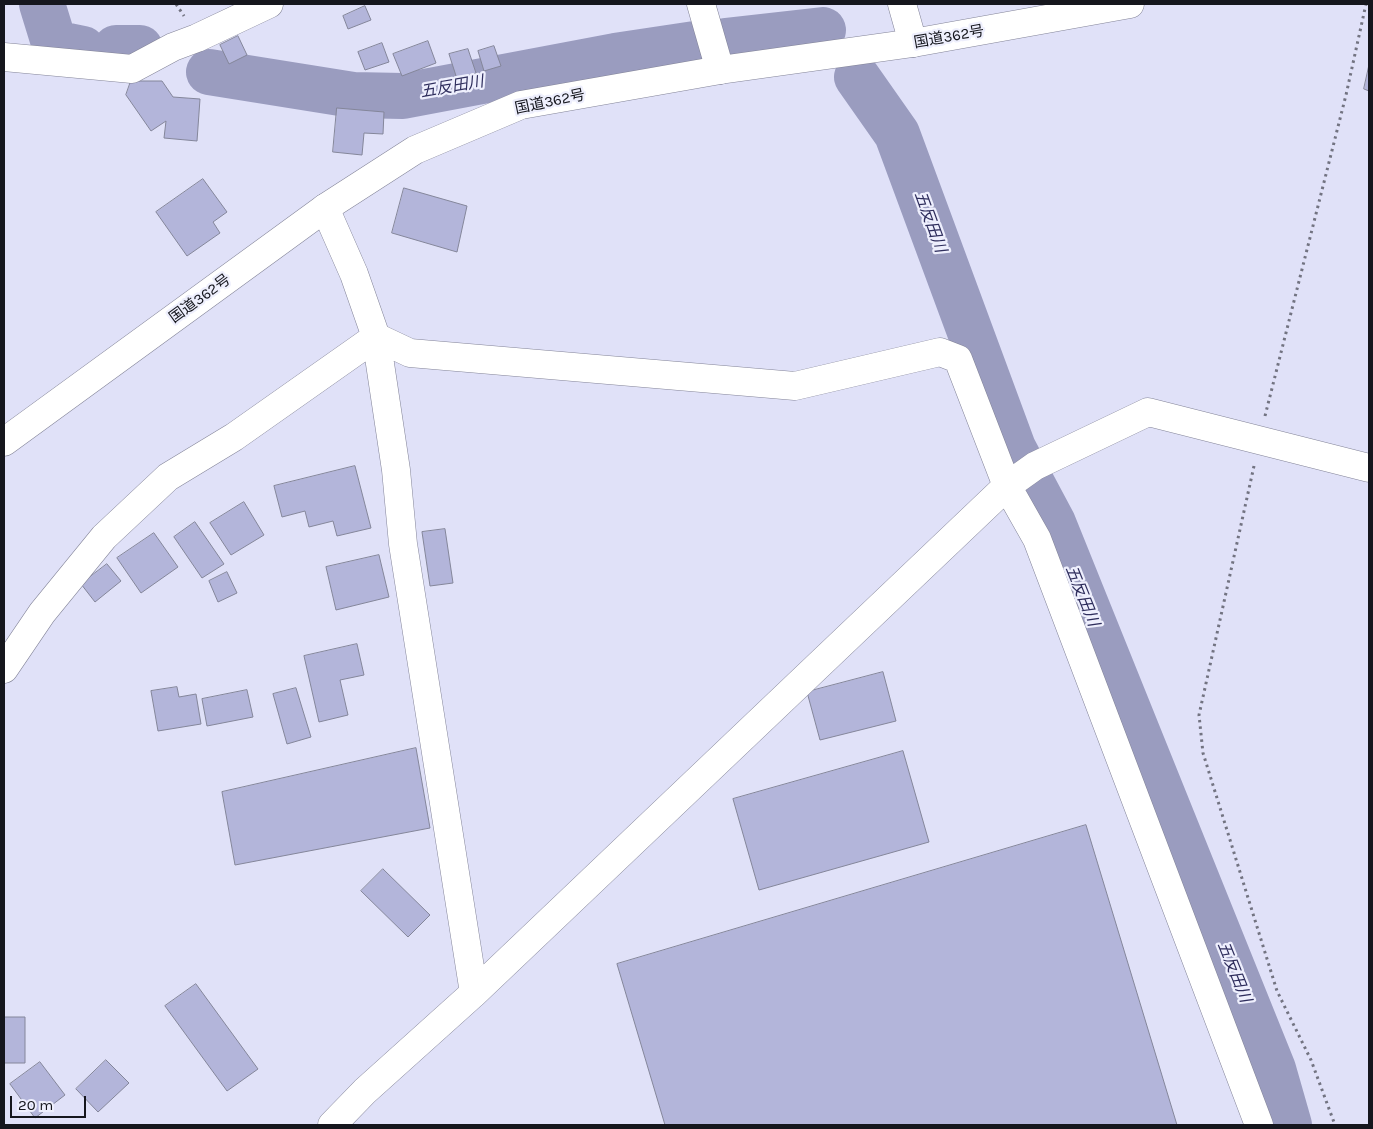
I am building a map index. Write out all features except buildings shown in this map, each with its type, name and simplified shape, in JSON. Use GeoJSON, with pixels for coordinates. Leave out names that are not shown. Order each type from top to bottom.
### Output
{"type":"FeatureCollection","features":[{"type":"Feature","properties":{"kind":"main road"},"geometry":{"type":"LineString","coordinates":[[4,57],[132,69],[173,47],[197,38],[269,4]]}},
{"type":"Feature","properties":{"kind":"main road"},"geometry":{"type":"LineString","coordinates":[[701,4],[720,70]]}},
{"type":"Feature","properties":{"kind":"main road"},"geometry":{"type":"LineString","coordinates":[[902,4],[914,44]]}},
{"type":"Feature","properties":{"kind":"main road","name":"国道362号"},"geometry":{"type":"LineString","coordinates":[[4,442],[325,208],[415,150],[521,106],[720,70],[914,44],[1130,4]]}},
{"type":"Feature","properties":{"kind":"main road"},"geometry":{"type":"LineString","coordinates":[[325,208],[354,274],[376,337],[396,470],[403,544],[474,993]]}},
{"type":"Feature","properties":{"kind":"main road"},"geometry":{"type":"LineString","coordinates":[[376,337],[410,353],[795,386],[940,352],[958,359],[1008,486],[1037,540],[1259,1125]]}},
{"type":"Feature","properties":{"kind":"main road"},"geometry":{"type":"LineString","coordinates":[[4,669],[42,613],[104,537],[168,477],[234,437],[376,337]]}},
{"type":"Feature","properties":{"kind":"main road"},"geometry":{"type":"LineString","coordinates":[[332,1125],[365,1091],[474,993],[1008,486],[1035,466],[1148,412],[1369,468]]}},
{"type":"Feature","properties":{"kind":"path"},"geometry":{"type":"LineString","coordinates":[[1334,1125],[1311,1060],[1277,991],[1212,790],[1203,753],[1198,716],[1260,439],[1346,94],[1366,4]]}},
{"type":"Feature","properties":{"kind":"waterway","name":"五反田川"},"geometry":{"type":"LineString","coordinates":[[42,4],[54,43],[83,49]]}},
{"type":"Feature","properties":{"kind":"waterway","name":"五反田川"},"geometry":{"type":"LineString","coordinates":[[725,41],[823,30]]}},
{"type":"Feature","properties":{"kind":"waterway","name":"五反田川"},"geometry":{"type":"LineString","coordinates":[[209,72],[353,95],[403,96],[615,56],[695,44]]}},
{"type":"Feature","properties":{"kind":"waterway","name":"五反田川"},"geometry":{"type":"LineString","coordinates":[[116,48],[140,48]]}},
{"type":"Feature","properties":{"kind":"waterway","name":"五反田川"},"geometry":{"type":"LineString","coordinates":[[857,77],[897,134],[1013,448],[1053,523],[1273,1069],[1289,1125]]}}]}
